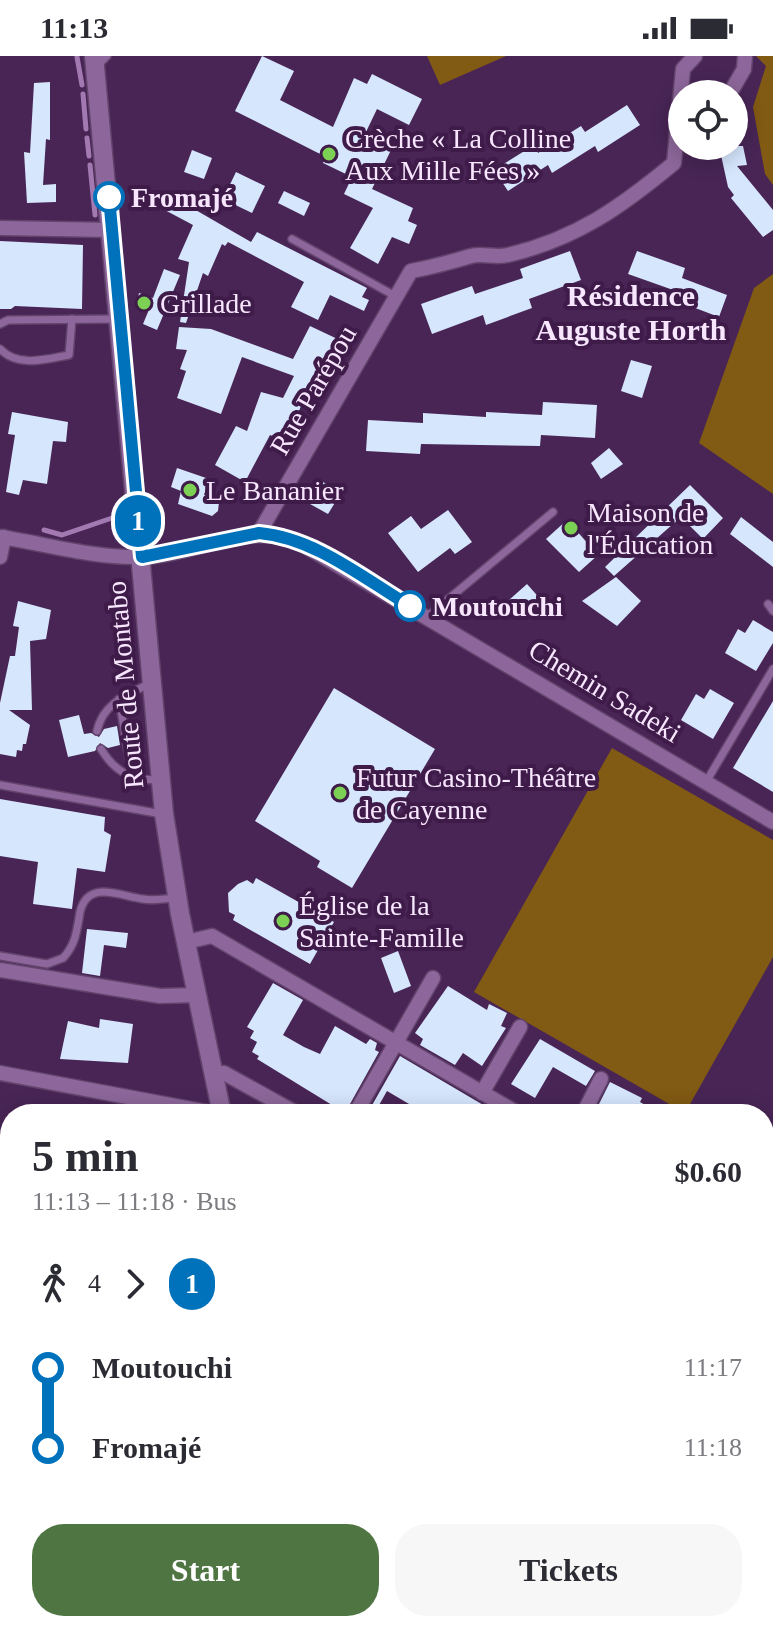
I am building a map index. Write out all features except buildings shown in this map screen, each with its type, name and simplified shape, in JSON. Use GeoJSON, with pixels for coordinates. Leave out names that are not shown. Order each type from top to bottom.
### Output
{"type":"FeatureCollection","features":[{"type":"Feature","properties":{"kind":"main road","name":"Route de Montabo"},"geometry":{"type":"LineString","coordinates":[[99,60],[118,318],[164,814],[177,898],[218,1104]]}},
{"type":"Feature","properties":{"kind":"street","name":"Rue Parépou"},"geometry":{"type":"LineString","coordinates":[[259,533],[411,271],[459,262],[472,255],[504,256],[534,247],[619,210],[674,163],[683,69],[695,56]]}},
{"type":"Feature","properties":{"kind":"street"},"geometry":{"type":"LineString","coordinates":[[738,80],[744,69],[745,56]]}},
{"type":"Feature","properties":{"kind":"street"},"geometry":{"type":"LineString","coordinates":[[0,228],[111,230]]}},
{"type":"Feature","properties":{"kind":"street","name":"Chemin Sadeki"},"geometry":{"type":"LineString","coordinates":[[2,537],[112,556],[142,557],[259,533],[278,535],[316,549],[773,822]]}},
{"type":"Feature","properties":{"kind":"street"},"geometry":{"type":"LineString","coordinates":[[0,557],[2,537]]}},
{"type":"Feature","properties":{"kind":"street"},"geometry":{"type":"LineString","coordinates":[[186,942],[212,936],[501,1104]]}},
{"type":"Feature","properties":{"kind":"street"},"geometry":{"type":"LineString","coordinates":[[0,970],[160,996],[197,995]]}},
{"type":"Feature","properties":{"kind":"street"},"geometry":{"type":"LineString","coordinates":[[361,1104],[433,978]]}},
{"type":"Feature","properties":{"kind":"street"},"geometry":{"type":"LineString","coordinates":[[482,1093],[520,1027]]}},
{"type":"Feature","properties":{"kind":"street"},"geometry":{"type":"LineString","coordinates":[[0,1073],[166,1104]]}},
{"type":"Feature","properties":{"kind":"street"},"geometry":{"type":"LineString","coordinates":[[213,1073],[224,1073],[280,1104]]}},
{"type":"Feature","properties":{"kind":"street"},"geometry":{"type":"LineString","coordinates":[[588,1104],[601,1079]]}},
{"type":"Feature","properties":{"kind":"lane"},"geometry":{"type":"LineString","coordinates":[[292,239],[397,297]]}},
{"type":"Feature","properties":{"kind":"lane"},"geometry":{"type":"LineString","coordinates":[[0,324],[8,320],[118,318]]}},
{"type":"Feature","properties":{"kind":"lane"},"geometry":{"type":"LineString","coordinates":[[0,349],[7,357],[31,361],[69,355],[72,319]]}},
{"type":"Feature","properties":{"kind":"lane"},"geometry":{"type":"LineString","coordinates":[[428,616],[553,512]]}},
{"type":"Feature","properties":{"kind":"lane"},"geometry":{"type":"LineString","coordinates":[[706,782],[773,669]]}},
{"type":"Feature","properties":{"kind":"lane"},"geometry":{"type":"LineString","coordinates":[[97,731],[100,717],[119,699],[153,683]]}},
{"type":"Feature","properties":{"kind":"lane"},"geometry":{"type":"LineString","coordinates":[[119,699],[132,776]]}},
{"type":"Feature","properties":{"kind":"lane"},"geometry":{"type":"LineString","coordinates":[[101,749],[113,768],[132,776],[161,780]]}},
{"type":"Feature","properties":{"kind":"lane"},"geometry":{"type":"LineString","coordinates":[[0,785],[164,814]]}},
{"type":"Feature","properties":{"kind":"lane"},"geometry":{"type":"LineString","coordinates":[[0,956],[47,964],[63,958],[77,934],[81,908],[87,897],[97,891],[146,900],[177,898]]}},
{"type":"Feature","properties":{"kind":"shaded area"},"geometry":{"type":"Polygon","coordinates":[[[427,56],[506,56],[440,85],[427,56]]]}},
{"type":"Feature","properties":{"kind":"shaded area"},"geometry":{"type":"Polygon","coordinates":[[[756,56],[773,56],[773,185],[765,174],[753,107],[766,66],[756,56]]]}},
{"type":"Feature","properties":{"kind":"shaded area"},"geometry":{"type":"Polygon","coordinates":[[[773,274],[773,494],[699,443],[754,288],[773,274]]]}},
{"type":"Feature","properties":{"kind":"shaded area"},"geometry":{"type":"Polygon","coordinates":[[[612,748],[773,840],[773,957],[690,1104],[669,1104],[474,992],[612,748]]]}},
{"type":"Feature","properties":{"kind":"waterway"},"geometry":{"type":"LineString","coordinates":[[77,57],[82,85]]}},
{"type":"Feature","properties":{"kind":"waterway"},"geometry":{"type":"LineString","coordinates":[[83,94],[86,129]]}},
{"type":"Feature","properties":{"kind":"waterway"},"geometry":{"type":"LineString","coordinates":[[87,138],[89,156]]}},
{"type":"Feature","properties":{"kind":"waterway"},"geometry":{"type":"LineString","coordinates":[[90,165],[95,215]]}},
{"type":"Feature","properties":{"kind":"waterway"},"geometry":{"type":"LineString","coordinates":[[44,530],[62,535],[115,517]]}},
{"type":"Feature","properties":{"kind":"bus line","name":"1"},"geometry":{"type":"LineString","coordinates":[[109,197],[142,557],[259,533],[278,535],[316,549],[410,606]]}},
{"type":"Feature","properties":{"kind":"place","name":"Crèche « La Colline Aux Mille Fées »"},"geometry":{"type":"Point","coordinates":[329,154]}},
{"type":"Feature","properties":{"kind":"place","name":"Fromajé"},"geometry":{"type":"Point","coordinates":[109,197]}},
{"type":"Feature","properties":{"kind":"place","name":"Grillade"},"geometry":{"type":"Point","coordinates":[144,303]}},
{"type":"Feature","properties":{"kind":"place","name":"Le Bananier"},"geometry":{"type":"Point","coordinates":[190,490]}},
{"type":"Feature","properties":{"kind":"place","name":"Maison de l'Éducation"},"geometry":{"type":"Point","coordinates":[571,528]}},
{"type":"Feature","properties":{"kind":"place","name":"Moutouchi"},"geometry":{"type":"Point","coordinates":[410,606]}},
{"type":"Feature","properties":{"kind":"place","name":"Futur Casino-Théâtre de Cayenne"},"geometry":{"type":"Point","coordinates":[340,793]}},
{"type":"Feature","properties":{"kind":"place","name":"Église de la Sainte-Famille"},"geometry":{"type":"Point","coordinates":[283,921]}},
{"type":"Feature","properties":{"kind":"district","name":"Résidence Auguste Horth"},"geometry":{"type":"Point","coordinates":[631,312]}}]}
